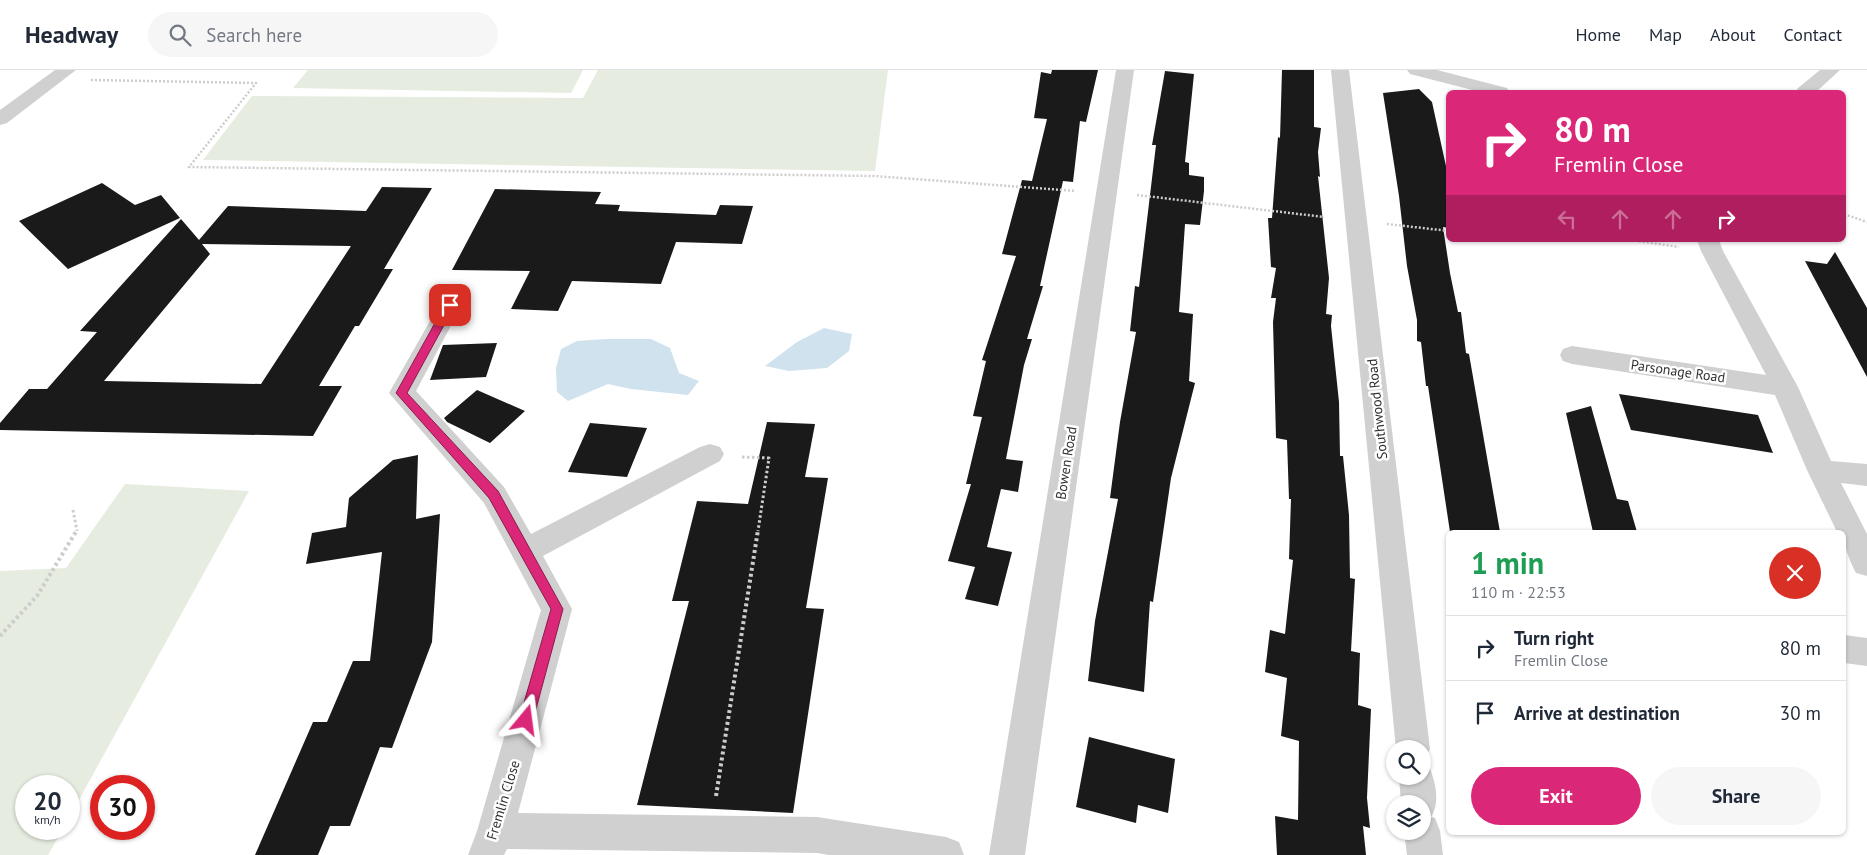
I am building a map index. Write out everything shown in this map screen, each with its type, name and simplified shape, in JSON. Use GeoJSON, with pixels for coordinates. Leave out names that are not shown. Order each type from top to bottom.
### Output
{"type":"FeatureCollection","features":[{"type":"Feature","properties":{"kind":"street","name":"Bowen Road"},"geometry":{"type":"LineString","coordinates":[[1007,855],[1125,70]]}},
{"type":"Feature","properties":{"kind":"street","name":"Southwood Road"},"geometry":{"type":"LineString","coordinates":[[1340,70],[1412,740]]}},
{"type":"Feature","properties":{"kind":"street"},"geometry":{"type":"LineString","coordinates":[[1416,70],[1492,90]]}},
{"type":"Feature","properties":{"kind":"street"},"geometry":{"type":"LineString","coordinates":[[1807,90],[1830,70]]}},
{"type":"Feature","properties":{"kind":"street"},"geometry":{"type":"LineString","coordinates":[[0,118],[60,75]]}},
{"type":"Feature","properties":{"kind":"street"},"geometry":{"type":"LineString","coordinates":[[1710,246],[1785,387],[1821,470],[1867,564]]}},
{"type":"Feature","properties":{"kind":"street","name":"Fremlin Close"},"geometry":{"type":"LineString","coordinates":[[450,305],[402,393],[494,495],[557,609],[490,843]]}},
{"type":"Feature","properties":{"kind":"street","name":"Parsonage Road"},"geometry":{"type":"LineString","coordinates":[[1572,355],[1785,387]]}},
{"type":"Feature","properties":{"kind":"street"},"geometry":{"type":"LineString","coordinates":[[525,551],[710,454]]}},
{"type":"Feature","properties":{"kind":"street"},"geometry":{"type":"LineString","coordinates":[[1821,470],[1867,475]]}},
{"type":"Feature","properties":{"kind":"street"},"geometry":{"type":"LineString","coordinates":[[1846,649],[1867,652]]}},
{"type":"Feature","properties":{"kind":"street"},"geometry":{"type":"LineString","coordinates":[[490,843],[710,834],[817,835],[946,855]]}},
{"type":"Feature","properties":{"kind":"street"},"geometry":{"type":"LineString","coordinates":[[1423,840],[1424,855]]}},
{"type":"Feature","properties":{"kind":"path"},"geometry":{"type":"LineString","coordinates":[[60,75],[256,83],[189,167],[874,176],[1107,192],[1446,231]]}},
{"type":"Feature","properties":{"kind":"path"},"geometry":{"type":"LineString","coordinates":[[1846,215],[1867,222]]}},
{"type":"Feature","properties":{"kind":"path"},"geometry":{"type":"LineString","coordinates":[[1657,242],[1710,246]]}},
{"type":"Feature","properties":{"kind":"path"},"geometry":{"type":"LineString","coordinates":[[710,454],[769,458],[710,834]]}},
{"type":"Feature","properties":{"kind":"path"},"geometry":{"type":"LineString","coordinates":[[0,636],[37,596],[77,532],[73,510]]}},
{"type":"Feature","properties":{"kind":"shaded area"},"geometry":{"type":"Polygon","coordinates":[[[308,70],[583,70],[571,93],[293,88],[308,70]]]}},
{"type":"Feature","properties":{"kind":"shaded area"},"geometry":{"type":"Polygon","coordinates":[[[598,70],[888,70],[875,171],[203,160],[252,96],[583,98],[598,70]]]}},
{"type":"Feature","properties":{"kind":"shaded area"},"geometry":{"type":"Polygon","coordinates":[[[125,484],[249,491],[93,775],[90,775],[90,780],[80,798],[80,775],[15,775],[15,840],[57,840],[48,855],[0,855],[0,571],[66,568],[125,484]]]}},
{"type":"Feature","properties":{"kind":"water"},"geometry":{"type":"Polygon","coordinates":[[[824,328],[852,334],[849,351],[827,368],[789,371],[765,366],[797,342],[824,328]]]}},
{"type":"Feature","properties":{"kind":"water"},"geometry":{"type":"Polygon","coordinates":[[[651,339],[670,348],[679,373],[699,381],[688,395],[631,389],[608,384],[568,401],[557,392],[556,368],[561,349],[577,341],[651,339]]]}},
{"type":"Feature","properties":{"kind":"building"},"geometry":{"type":"Polygon","coordinates":[[[1052,70],[1098,70],[1086,122],[1080,121],[1073,182],[1063,181],[1040,286],[1043,286],[1027,339],[1032,339],[1024,365],[1006,459],[1023,461],[1018,492],[1001,489],[987,547],[1012,552],[998,606],[965,599],[975,567],[948,561],[971,484],[966,484],[982,417],[973,416],[986,361],[982,360],[1016,256],[1002,254],[1022,180],[1032,181],[1047,119],[1034,118],[1041,72],[1051,74],[1052,70]]]}},
{"type":"Feature","properties":{"kind":"building"},"geometry":{"type":"Polygon","coordinates":[[[1282,70],[1314,70],[1314,127],[1321,128],[1318,152],[1320,177],[1318,176],[1329,278],[1326,314],[1332,315],[1331,326],[1339,402],[1340,456],[1343,456],[1349,515],[1350,578],[1355,579],[1351,651],[1360,653],[1358,705],[1371,709],[1367,798],[1370,828],[1363,826],[1366,855],[1277,855],[1275,816],[1298,820],[1299,741],[1281,736],[1287,678],[1265,672],[1270,630],[1285,634],[1293,560],[1289,559],[1291,499],[1289,499],[1287,440],[1276,438],[1273,322],[1276,298],[1271,298],[1276,268],[1271,267],[1268,218],[1272,218],[1278,137],[1280,138],[1282,70]]]}},
{"type":"Feature","properties":{"kind":"building"},"geometry":{"type":"Polygon","coordinates":[[[1165,71],[1194,74],[1185,162],[1189,163],[1189,175],[1204,177],[1204,191],[1200,225],[1185,224],[1179,312],[1193,314],[1189,381],[1195,383],[1171,478],[1153,602],[1150,601],[1144,692],[1088,681],[1095,621],[1118,499],[1110,498],[1120,422],[1136,332],[1130,331],[1135,286],[1139,287],[1156,145],[1152,145],[1165,71]]]}},
{"type":"Feature","properties":{"kind":"building"},"geometry":{"type":"Polygon","coordinates":[[[1419,89],[1432,102],[1446,166],[1446,228],[1443,227],[1450,273],[1458,312],[1461,312],[1466,353],[1469,354],[1500,530],[1450,530],[1428,386],[1426,386],[1421,342],[1417,341],[1417,320],[1407,266],[1399,196],[1383,93],[1419,89]]]}},
{"type":"Feature","properties":{"kind":"building"},"geometry":{"type":"Polygon","coordinates":[[[102,183],[135,205],[161,195],[180,218],[68,269],[19,221],[102,183]]]}},
{"type":"Feature","properties":{"kind":"building"},"geometry":{"type":"Polygon","coordinates":[[[382,187],[432,188],[384,269],[393,269],[359,326],[355,326],[319,386],[342,386],[313,436],[0,430],[0,423],[29,389],[47,389],[97,332],[80,331],[181,219],[199,240],[228,206],[366,211],[382,187]],[[202,244],[210,254],[104,381],[261,384],[351,246],[202,244]]]}},
{"type":"Feature","properties":{"kind":"building"},"geometry":{"type":"Polygon","coordinates":[[[495,189],[601,192],[595,204],[620,205],[618,211],[716,215],[720,205],[753,206],[742,244],[676,242],[661,284],[572,281],[558,311],[511,309],[530,271],[452,270],[495,189]]]}},
{"type":"Feature","properties":{"kind":"building"},"geometry":{"type":"Polygon","coordinates":[[[1835,252],[1867,308],[1867,377],[1805,261],[1827,264],[1835,252]]]}},
{"type":"Feature","properties":{"kind":"building"},"geometry":{"type":"Polygon","coordinates":[[[497,343],[486,377],[430,380],[443,345],[497,343]]]}},
{"type":"Feature","properties":{"kind":"building"},"geometry":{"type":"Polygon","coordinates":[[[477,390],[525,411],[490,443],[447,422],[444,418],[477,390]]]}},
{"type":"Feature","properties":{"kind":"building"},"geometry":{"type":"Polygon","coordinates":[[[1619,394],[1758,415],[1773,453],[1631,430],[1619,394]]]}},
{"type":"Feature","properties":{"kind":"building"},"geometry":{"type":"Polygon","coordinates":[[[1591,406],[1617,499],[1628,501],[1636,530],[1593,530],[1566,413],[1591,406]]]}},
{"type":"Feature","properties":{"kind":"building"},"geometry":{"type":"Polygon","coordinates":[[[767,422],[815,424],[805,477],[828,478],[806,608],[824,609],[793,813],[637,805],[689,601],[672,601],[697,501],[748,504],[767,422]]]}},
{"type":"Feature","properties":{"kind":"building"},"geometry":{"type":"Polygon","coordinates":[[[590,423],[647,428],[627,477],[568,472],[590,423]]]}},
{"type":"Feature","properties":{"kind":"building"},"geometry":{"type":"Polygon","coordinates":[[[418,455],[416,519],[440,514],[432,642],[392,748],[380,747],[350,826],[330,826],[318,855],[255,855],[313,722],[327,722],[353,661],[370,661],[382,552],[306,564],[312,533],[346,527],[349,498],[393,460],[418,455]]]}},
{"type":"Feature","properties":{"kind":"building"},"geometry":{"type":"Polygon","coordinates":[[[1089,737],[1175,759],[1168,813],[1138,805],[1136,823],[1076,807],[1089,737]]]}},
{"type":"Feature","properties":{"kind":"route"},"geometry":{"type":"LineString","coordinates":[[450,305],[402,393],[494,495],[557,609],[526,720]]}}]}
